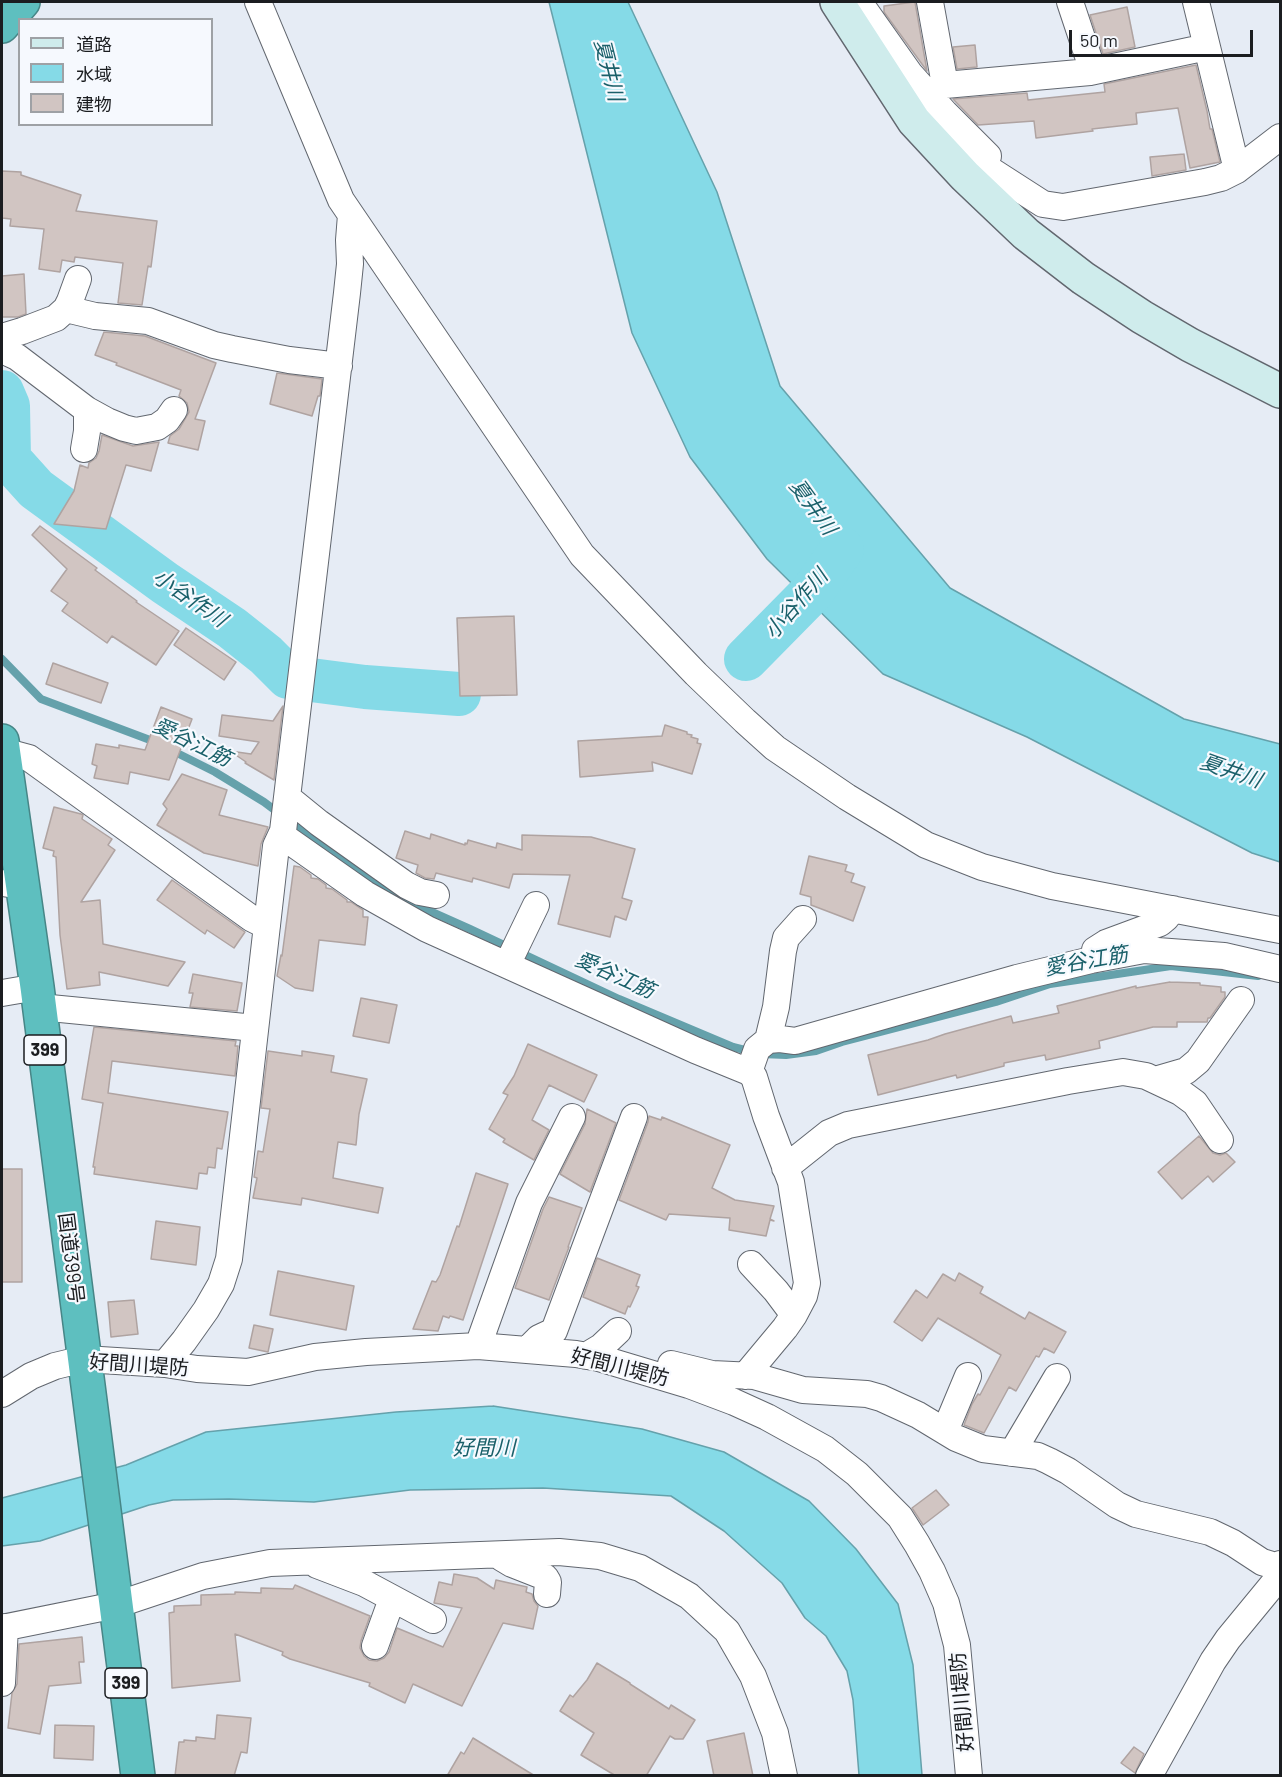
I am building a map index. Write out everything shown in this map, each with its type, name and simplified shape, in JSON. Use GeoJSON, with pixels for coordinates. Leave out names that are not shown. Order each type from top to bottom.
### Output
{"type":"FeatureCollection","features":[{"type":"Feature","properties":{"kind":"highway"},"geometry":{"type":"LineString","coordinates":[[2,26],[23,2]]}},
{"type":"Feature","properties":{"kind":"highway","name":"国道399号"},"geometry":{"type":"LineString","coordinates":[[2,746],[12,885],[38,997],[138,1776]]}},
{"type":"Feature","properties":{"kind":"street"},"geometry":{"type":"LineString","coordinates":[[258,2],[341,200],[582,555],[696,674],[775,748],[847,797],[926,845],[982,867],[1052,886],[1281,930]]}},
{"type":"Feature","properties":{"kind":"street"},"geometry":{"type":"LineString","coordinates":[[837,2],[914,121],[965,176],[1026,234],[1083,278],[1151,323],[1281,391]]}},
{"type":"Feature","properties":{"kind":"street"},"geometry":{"type":"LineString","coordinates":[[859,2],[910,74],[1001,169],[1013,186]]}},
{"type":"Feature","properties":{"kind":"street"},"geometry":{"type":"LineString","coordinates":[[930,2],[945,85],[1092,71],[1207,47]]}},
{"type":"Feature","properties":{"kind":"street"},"geometry":{"type":"LineString","coordinates":[[1070,2],[1092,71]]}},
{"type":"Feature","properties":{"kind":"street"},"geometry":{"type":"LineString","coordinates":[[1196,2],[1237,170]]}},
{"type":"Feature","properties":{"kind":"street"},"geometry":{"type":"LineString","coordinates":[[914,121],[1043,204],[1063,207],[1205,183],[1221,178],[1237,170],[1281,137]]}},
{"type":"Feature","properties":{"kind":"street"},"geometry":{"type":"LineString","coordinates":[[165,1364],[206,1310],[221,1284],[229,1259],[276,846],[282,833],[287,797],[339,366],[349,273],[351,215]]}},
{"type":"Feature","properties":{"kind":"street"},"geometry":{"type":"LineString","coordinates":[[2,337],[56,318],[66,309],[78,279]]}},
{"type":"Feature","properties":{"kind":"street"},"geometry":{"type":"LineString","coordinates":[[66,309],[96,316],[148,321],[214,345],[232,349],[289,360],[339,366]]}},
{"type":"Feature","properties":{"kind":"street"},"geometry":{"type":"LineString","coordinates":[[2,350],[17,357],[87,410],[107,422],[136,431],[158,427],[174,410]]}},
{"type":"Feature","properties":{"kind":"street"},"geometry":{"type":"LineString","coordinates":[[84,449],[87,410]]}},
{"type":"Feature","properties":{"kind":"street"},"geometry":{"type":"LineString","coordinates":[[2,746],[29,758],[251,918],[267,926]]}},
{"type":"Feature","properties":{"kind":"street"},"geometry":{"type":"LineString","coordinates":[[287,797],[327,829],[406,885],[436,896]]}},
{"type":"Feature","properties":{"kind":"street"},"geometry":{"type":"LineString","coordinates":[[282,833],[365,894],[427,929],[695,1050],[749,1072],[754,1077],[791,1182],[807,1282],[804,1296],[794,1315],[745,1376]]}},
{"type":"Feature","properties":{"kind":"street"},"geometry":{"type":"LineString","coordinates":[[507,965],[536,905]]}},
{"type":"Feature","properties":{"kind":"street"},"geometry":{"type":"LineString","coordinates":[[1078,963],[1086,955],[1106,943],[1160,923],[1173,909]]}},
{"type":"Feature","properties":{"kind":"street"},"geometry":{"type":"LineString","coordinates":[[768,1041],[776,1007],[786,938],[802,919]]}},
{"type":"Feature","properties":{"kind":"street"},"geometry":{"type":"LineString","coordinates":[[749,1072],[757,1049],[768,1041],[780,1039],[795,1041],[1017,978],[1144,950],[1224,956],[1281,969]]}},
{"type":"Feature","properties":{"kind":"street"},"geometry":{"type":"LineString","coordinates":[[2,993],[255,1028]]}},
{"type":"Feature","properties":{"kind":"street"},"geometry":{"type":"LineString","coordinates":[[1155,1080],[1186,1071],[1198,1061],[1241,1000]]}},
{"type":"Feature","properties":{"kind":"street"},"geometry":{"type":"LineString","coordinates":[[785,1168],[829,1133],[848,1125],[1123,1072],[1146,1076],[1180,1092],[1195,1103],[1220,1140]]}},
{"type":"Feature","properties":{"kind":"street"},"geometry":{"type":"LineString","coordinates":[[478,1346],[528,1203],[572,1117]]}},
{"type":"Feature","properties":{"kind":"street"},"geometry":{"type":"LineString","coordinates":[[528,1349],[539,1338],[554,1331],[634,1117]]}},
{"type":"Feature","properties":{"kind":"street"},"geometry":{"type":"LineString","coordinates":[[751,1264],[794,1315]]}},
{"type":"Feature","properties":{"kind":"street"},"geometry":{"type":"LineString","coordinates":[[586,1356],[601,1347],[618,1331]]}},
{"type":"Feature","properties":{"kind":"street","name":"好間川堤防"},"geometry":{"type":"LineString","coordinates":[[2,1394],[31,1376],[55,1366],[84,1359],[248,1372],[315,1357],[478,1346],[586,1356],[689,1385],[767,1417],[825,1449],[856,1474],[900,1517],[933,1571],[946,1603],[957,1646],[969,1776]]}},
{"type":"Feature","properties":{"kind":"street"},"geometry":{"type":"LineString","coordinates":[[627,1366],[636,1363],[675,1364],[712,1374],[754,1376],[803,1390],[867,1394],[881,1398],[918,1415],[956,1438],[983,1449],[1038,1456],[1068,1471],[1136,1514],[1210,1532],[1233,1543],[1279,1572],[1223,1647],[1149,1776]]}},
{"type":"Feature","properties":{"kind":"street"},"geometry":{"type":"LineString","coordinates":[[945,1431],[968,1376]]}},
{"type":"Feature","properties":{"kind":"street"},"geometry":{"type":"LineString","coordinates":[[1012,1453],[1057,1377]]}},
{"type":"Feature","properties":{"kind":"street"},"geometry":{"type":"LineString","coordinates":[[2,1683],[3,1627],[203,1576],[270,1563],[308,1561],[559,1552],[600,1556],[640,1568],[688,1596],[727,1631],[753,1676],[776,1733],[783,1776]]}},
{"type":"Feature","properties":{"kind":"street"},"geometry":{"type":"LineString","coordinates":[[497,1555],[512,1564],[545,1577],[548,1582],[547,1594]]}},
{"type":"Feature","properties":{"kind":"street"},"geometry":{"type":"LineString","coordinates":[[308,1561],[364,1583],[433,1620]]}},
{"type":"Feature","properties":{"kind":"street"},"geometry":{"type":"LineString","coordinates":[[375,1646],[392,1599]]}},
{"type":"Feature","properties":{"kind":"water","name":"夏井川"},"geometry":{"type":"Polygon","coordinates":[[[549,2],[628,2],[717,192],[780,386],[950,588],[1184,719],[1280,744],[1280,862],[1252,853],[1027,737],[883,674],[767,559],[690,457],[632,333],[549,2]]]}},
{"type":"Feature","properties":{"kind":"water","name":"好間川"},"geometry":{"type":"Polygon","coordinates":[[[493,1406],[642,1429],[724,1452],[809,1501],[856,1549],[898,1604],[913,1665],[922,1775],[859,1775],[853,1700],[847,1671],[826,1636],[805,1618],[782,1583],[724,1531],[671,1496],[543,1488],[410,1490],[314,1502],[173,1500],[149,1505],[40,1541],[2,1546],[2,1498],[126,1465],[206,1432],[396,1412],[493,1406]]]}},
{"type":"Feature","properties":{"kind":"building"},"geometry":{"type":"Polygon","coordinates":[[[915,2],[927,71],[884,12],[884,6],[915,2]]]}},
{"type":"Feature","properties":{"kind":"building"},"geometry":{"type":"Polygon","coordinates":[[[1127,7],[1135,47],[1103,54],[1090,15],[1127,7]]]}},
{"type":"Feature","properties":{"kind":"building"},"geometry":{"type":"Polygon","coordinates":[[[975,45],[977,67],[957,69],[953,47],[975,45]]]}},
{"type":"Feature","properties":{"kind":"building"},"geometry":{"type":"Polygon","coordinates":[[[1196,65],[1220,162],[1190,168],[1178,108],[1136,113],[1137,124],[1036,138],[1034,121],[978,125],[953,99],[1027,93],[1028,100],[1105,92],[1104,84],[1196,65]]]}},
{"type":"Feature","properties":{"kind":"building"},"geometry":{"type":"Polygon","coordinates":[[[1184,154],[1186,170],[1152,176],[1150,157],[1184,154]]]}},
{"type":"Feature","properties":{"kind":"building"},"geometry":{"type":"Polygon","coordinates":[[[2,171],[21,172],[21,175],[81,195],[76,211],[157,221],[151,267],[148,266],[142,305],[118,303],[123,263],[75,257],[74,262],[62,260],[60,272],[39,269],[44,229],[10,226],[11,219],[2,218],[2,171]]]}},
{"type":"Feature","properties":{"kind":"building"},"geometry":{"type":"Polygon","coordinates":[[[24,274],[26,314],[18,317],[2,317],[2,276],[24,274]]]}},
{"type":"Feature","properties":{"kind":"building"},"geometry":{"type":"Polygon","coordinates":[[[104,332],[145,336],[216,363],[195,419],[205,421],[198,450],[168,443],[170,436],[179,429],[189,412],[187,403],[179,396],[181,390],[95,355],[104,332]]]}},
{"type":"Feature","properties":{"kind":"building"},"geometry":{"type":"Polygon","coordinates":[[[277,373],[322,379],[320,396],[318,396],[312,416],[270,404],[277,373]]]}},
{"type":"Feature","properties":{"kind":"building"},"geometry":{"type":"Polygon","coordinates":[[[102,435],[133,446],[159,442],[151,471],[126,465],[106,529],[54,524],[74,491],[80,465],[88,468],[89,463],[96,458],[102,435]]]}},
{"type":"Feature","properties":{"kind":"building"},"geometry":{"type":"Polygon","coordinates":[[[40,526],[97,568],[95,570],[136,602],[179,631],[156,665],[112,636],[107,643],[62,611],[68,603],[51,591],[67,569],[32,535],[40,526]]]}},
{"type":"Feature","properties":{"kind":"building"},"geometry":{"type":"Polygon","coordinates":[[[514,616],[517,695],[460,696],[457,618],[514,616]]]}},
{"type":"Feature","properties":{"kind":"building"},"geometry":{"type":"Polygon","coordinates":[[[186,628],[236,662],[224,680],[174,645],[186,628]]]}},
{"type":"Feature","properties":{"kind":"building"},"geometry":{"type":"Polygon","coordinates":[[[53,663],[108,683],[101,703],[46,684],[53,663]]]}},
{"type":"Feature","properties":{"kind":"building"},"geometry":{"type":"Polygon","coordinates":[[[283,706],[274,780],[230,751],[251,754],[259,742],[219,736],[222,715],[273,721],[283,706]]]}},
{"type":"Feature","properties":{"kind":"building"},"geometry":{"type":"Polygon","coordinates":[[[161,707],[192,719],[169,780],[130,772],[128,784],[94,778],[97,766],[92,764],[96,744],[119,748],[119,745],[145,750],[161,707]]]}},
{"type":"Feature","properties":{"kind":"building"},"geometry":{"type":"Polygon","coordinates":[[[665,725],[687,732],[692,735],[691,737],[698,739],[697,743],[701,744],[692,774],[652,762],[653,771],[580,777],[578,741],[662,736],[665,725]]]}},
{"type":"Feature","properties":{"kind":"building"},"geometry":{"type":"Polygon","coordinates":[[[182,774],[227,790],[219,815],[268,827],[261,844],[258,866],[204,853],[157,825],[167,809],[163,804],[182,774]]]}},
{"type":"Feature","properties":{"kind":"building"},"geometry":{"type":"Polygon","coordinates":[[[54,807],[83,815],[82,819],[112,839],[108,845],[115,850],[81,902],[100,900],[103,944],[185,962],[168,986],[99,972],[100,985],[67,989],[60,935],[56,857],[53,856],[54,851],[43,848],[54,807]]]}},
{"type":"Feature","properties":{"kind":"building"},"geometry":{"type":"Polygon","coordinates":[[[405,831],[430,839],[431,834],[465,845],[468,840],[496,848],[497,843],[522,850],[522,835],[591,837],[635,849],[622,898],[632,901],[626,920],[615,916],[610,937],[558,924],[570,875],[513,874],[509,888],[473,878],[472,882],[436,873],[434,879],[425,878],[416,873],[418,865],[396,858],[405,831]]]}},
{"type":"Feature","properties":{"kind":"building"},"geometry":{"type":"Polygon","coordinates":[[[809,856],[847,865],[845,871],[854,874],[851,882],[865,887],[853,921],[811,905],[811,897],[800,894],[809,856]]]}},
{"type":"Feature","properties":{"kind":"building"},"geometry":{"type":"Polygon","coordinates":[[[294,866],[300,867],[311,875],[311,878],[318,879],[326,885],[326,888],[332,889],[347,902],[363,910],[363,917],[368,917],[365,945],[319,940],[313,991],[295,988],[277,976],[282,956],[294,866]]]}},
{"type":"Feature","properties":{"kind":"building"},"geometry":{"type":"Polygon","coordinates":[[[172,880],[245,932],[234,948],[207,930],[205,934],[157,900],[172,880]]]}},
{"type":"Feature","properties":{"kind":"building"},"geometry":{"type":"Polygon","coordinates":[[[193,974],[242,983],[237,1011],[190,1007],[193,993],[189,993],[193,974]]]}},
{"type":"Feature","properties":{"kind":"building"},"geometry":{"type":"Polygon","coordinates":[[[1170,982],[1200,983],[1200,985],[1221,987],[1221,992],[1225,992],[1225,997],[1207,1022],[1177,1022],[1177,1027],[1153,1027],[1099,1041],[1100,1048],[1046,1060],[1045,1055],[1004,1063],[1004,1066],[957,1078],[956,1075],[878,1095],[868,1055],[1011,1016],[1013,1023],[1059,1013],[1057,1006],[1136,986],[1136,988],[1170,982]]]}},
{"type":"Feature","properties":{"kind":"building"},"geometry":{"type":"Polygon","coordinates":[[[361,998],[397,1005],[389,1043],[353,1036],[361,998]]]}},
{"type":"Feature","properties":{"kind":"building"},"geometry":{"type":"Polygon","coordinates":[[[94,1027],[236,1041],[235,1046],[238,1046],[235,1076],[112,1061],[108,1093],[228,1112],[222,1149],[217,1148],[215,1168],[208,1167],[207,1174],[199,1173],[197,1189],[94,1174],[95,1167],[93,1167],[103,1103],[82,1099],[94,1027]]]}},
{"type":"Feature","properties":{"kind":"building"},"geometry":{"type":"Polygon","coordinates":[[[528,1044],[597,1075],[584,1102],[549,1085],[532,1120],[549,1130],[534,1160],[503,1142],[505,1139],[489,1129],[508,1095],[503,1093],[514,1076],[528,1044]]]}},
{"type":"Feature","properties":{"kind":"building"},"geometry":{"type":"Polygon","coordinates":[[[268,1051],[302,1056],[302,1051],[334,1056],[331,1072],[367,1079],[359,1114],[356,1145],[338,1142],[333,1178],[383,1188],[378,1213],[302,1198],[301,1205],[253,1198],[257,1178],[254,1177],[258,1151],[263,1152],[270,1109],[261,1108],[268,1051]]]}},
{"type":"Feature","properties":{"kind":"building"},"geometry":{"type":"Polygon","coordinates":[[[587,1109],[616,1123],[590,1192],[560,1174],[585,1124],[587,1109]]]}},
{"type":"Feature","properties":{"kind":"building"},"geometry":{"type":"Polygon","coordinates":[[[649,1116],[661,1120],[662,1117],[730,1145],[712,1188],[735,1200],[774,1206],[770,1219],[774,1221],[770,1220],[766,1236],[729,1230],[730,1218],[669,1214],[666,1220],[619,1200],[649,1116]]]}},
{"type":"Feature","properties":{"kind":"building"},"geometry":{"type":"Polygon","coordinates":[[[1199,1136],[1213,1153],[1220,1155],[1226,1153],[1235,1162],[1213,1182],[1208,1176],[1182,1199],[1158,1172],[1199,1136]]]}},
{"type":"Feature","properties":{"kind":"building"},"geometry":{"type":"Polygon","coordinates":[[[2,1169],[22,1169],[22,1282],[2,1282],[2,1169]]]}},
{"type":"Feature","properties":{"kind":"building"},"geometry":{"type":"Polygon","coordinates":[[[476,1173],[508,1184],[463,1320],[443,1316],[438,1331],[413,1329],[432,1281],[436,1282],[440,1275],[457,1226],[459,1227],[476,1173]]]}},
{"type":"Feature","properties":{"kind":"building"},"geometry":{"type":"Polygon","coordinates":[[[549,1197],[582,1208],[549,1300],[515,1288],[549,1197]]]}},
{"type":"Feature","properties":{"kind":"building"},"geometry":{"type":"Polygon","coordinates":[[[156,1221],[200,1227],[196,1265],[151,1259],[156,1221]]]}},
{"type":"Feature","properties":{"kind":"building"},"geometry":{"type":"Polygon","coordinates":[[[597,1258],[640,1275],[636,1286],[639,1287],[625,1314],[583,1297],[597,1258]]]}},
{"type":"Feature","properties":{"kind":"building"},"geometry":{"type":"Polygon","coordinates":[[[278,1271],[354,1286],[346,1330],[270,1315],[278,1271]]]}},
{"type":"Feature","properties":{"kind":"building"},"geometry":{"type":"Polygon","coordinates":[[[959,1273],[983,1287],[980,1293],[1025,1319],[1029,1312],[1066,1332],[1054,1353],[1044,1348],[1039,1357],[1036,1356],[1016,1391],[1009,1387],[984,1433],[964,1425],[972,1404],[978,1394],[980,1395],[1001,1355],[938,1318],[922,1341],[894,1322],[916,1290],[927,1298],[943,1274],[955,1281],[959,1273]]]}},
{"type":"Feature","properties":{"kind":"building"},"geometry":{"type":"Polygon","coordinates":[[[134,1300],[138,1334],[111,1337],[108,1302],[134,1300]]]}},
{"type":"Feature","properties":{"kind":"building"},"geometry":{"type":"Polygon","coordinates":[[[254,1325],[273,1329],[268,1352],[249,1348],[254,1325]]]}},
{"type":"Feature","properties":{"kind":"building"},"geometry":{"type":"Polygon","coordinates":[[[936,1490],[949,1505],[923,1525],[912,1508],[936,1490]]]}},
{"type":"Feature","properties":{"kind":"building"},"geometry":{"type":"Polygon","coordinates":[[[454,1574],[477,1578],[494,1589],[496,1580],[527,1587],[526,1592],[532,1594],[538,1606],[533,1629],[503,1623],[462,1706],[413,1684],[405,1703],[369,1686],[370,1683],[290,1659],[282,1655],[283,1652],[235,1634],[240,1681],[172,1688],[169,1613],[174,1612],[174,1606],[201,1605],[201,1595],[235,1594],[235,1592],[261,1593],[261,1588],[293,1589],[295,1585],[370,1616],[360,1648],[369,1660],[377,1661],[389,1652],[397,1628],[443,1647],[462,1608],[434,1603],[439,1582],[452,1585],[454,1574]]]}},
{"type":"Feature","properties":{"kind":"building"},"geometry":{"type":"Polygon","coordinates":[[[82,1637],[84,1662],[79,1662],[81,1683],[49,1686],[40,1734],[8,1728],[12,1693],[17,1684],[19,1644],[82,1637]]]}},
{"type":"Feature","properties":{"kind":"building"},"geometry":{"type":"Polygon","coordinates":[[[597,1663],[669,1709],[671,1705],[695,1720],[683,1739],[670,1736],[646,1776],[616,1776],[581,1755],[594,1733],[560,1711],[570,1695],[573,1697],[587,1680],[597,1663]]]}},
{"type":"Feature","properties":{"kind":"building"},"geometry":{"type":"Polygon","coordinates":[[[217,1715],[251,1718],[247,1753],[241,1752],[234,1776],[175,1776],[179,1742],[196,1741],[196,1737],[215,1739],[217,1715]]]}},
{"type":"Feature","properties":{"kind":"building"},"geometry":{"type":"Polygon","coordinates":[[[55,1725],[94,1726],[93,1760],[54,1758],[55,1725]]]}},
{"type":"Feature","properties":{"kind":"building"},"geometry":{"type":"Polygon","coordinates":[[[744,1733],[753,1776],[714,1776],[707,1741],[744,1733]]]}},
{"type":"Feature","properties":{"kind":"building"},"geometry":{"type":"Polygon","coordinates":[[[473,1738],[535,1776],[447,1776],[461,1752],[464,1754],[473,1738]]]}},
{"type":"Feature","properties":{"kind":"building"},"geometry":{"type":"Polygon","coordinates":[[[1134,1747],[1144,1754],[1135,1773],[1121,1763],[1134,1747]]]}},
{"type":"Feature","properties":{"kind":"waterway","name":"小谷作川"},"geometry":{"type":"LineString","coordinates":[[2,392],[8,406],[9,459],[36,489],[165,583],[232,628],[266,655],[288,677],[365,687],[459,694]]}},
{"type":"Feature","properties":{"kind":"waterway","name":"小谷作川"},"geometry":{"type":"LineString","coordinates":[[746,659],[812,592],[842,549]]}},
{"type":"Feature","properties":{"kind":"waterway","name":"愛谷江筋"},"geometry":{"type":"LineString","coordinates":[[2,659],[41,699],[158,743]]}},
{"type":"Feature","properties":{"kind":"waterway","name":"愛谷江筋"},"geometry":{"type":"LineString","coordinates":[[171,750],[215,772],[280,814]]}},
{"type":"Feature","properties":{"kind":"waterway","name":"愛谷江筋"},"geometry":{"type":"LineString","coordinates":[[289,821],[373,882],[405,900],[619,999],[733,1047],[761,1054],[786,1055],[816,1051],[842,1042],[996,1002],[1050,984],[1171,966],[1258,976]]}}]}
